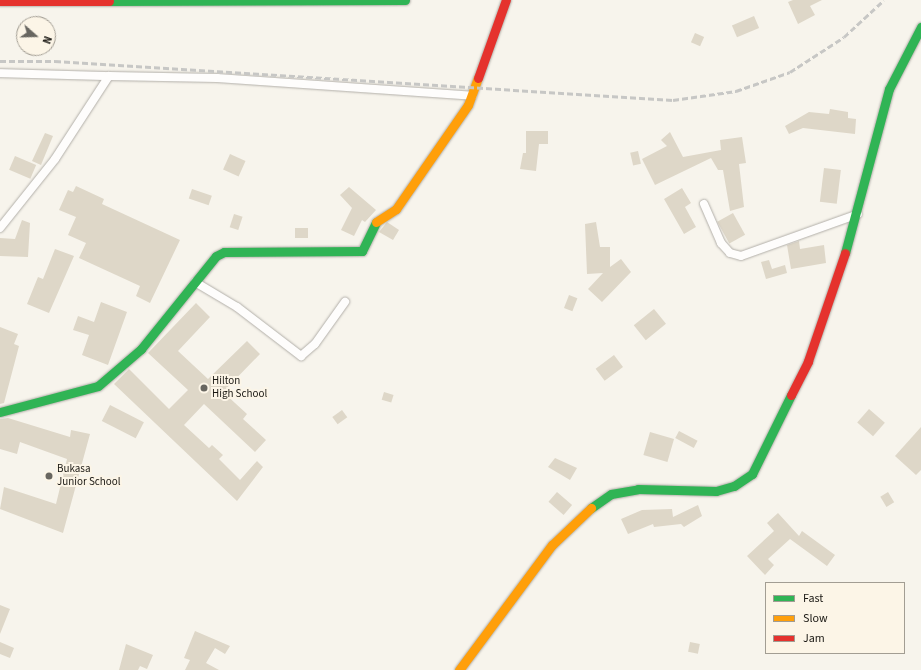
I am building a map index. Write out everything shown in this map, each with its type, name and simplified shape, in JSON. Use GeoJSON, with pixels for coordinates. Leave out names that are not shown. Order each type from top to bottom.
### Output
{"type":"FeatureCollection","features":[{"type":"Feature","properties":{"kind":"street"},"geometry":{"type":"LineString","coordinates":[[0,1],[405,0]]}},
{"type":"Feature","properties":{"kind":"street"},"geometry":{"type":"LineString","coordinates":[[0,412],[98,386],[141,349],[216,256],[232,250],[362,251],[377,219],[396,209],[472,96],[506,0]]}},
{"type":"Feature","properties":{"kind":"street"},"geometry":{"type":"LineString","coordinates":[[459,670],[552,545],[580,516],[611,494],[638,489],[716,492],[734,486],[752,474],[808,361],[858,214],[889,89],[921,27]]}},
{"type":"Feature","properties":{"kind":"street"},"geometry":{"type":"LineString","coordinates":[[0,73],[217,78],[472,96]]}},
{"type":"Feature","properties":{"kind":"street"},"geometry":{"type":"LineString","coordinates":[[0,228],[55,159],[109,76]]}},
{"type":"Feature","properties":{"kind":"street"},"geometry":{"type":"LineString","coordinates":[[704,204],[721,242],[730,253],[741,256],[858,214]]}},
{"type":"Feature","properties":{"kind":"street"},"geometry":{"type":"LineString","coordinates":[[195,282],[237,308],[300,356],[315,344],[345,302]]}},
{"type":"Feature","properties":{"kind":"building"},"geometry":{"type":"Polygon","coordinates":[[[793,0],[822,0],[810,6],[815,15],[798,24],[788,2],[793,0]]]}},
{"type":"Feature","properties":{"kind":"building"},"geometry":{"type":"Polygon","coordinates":[[[754,16],[759,28],[737,37],[732,25],[754,16]]]}},
{"type":"Feature","properties":{"kind":"building"},"geometry":{"type":"Polygon","coordinates":[[[695,33],[704,37],[700,46],[691,42],[695,33]]]}},
{"type":"Feature","properties":{"kind":"building"},"geometry":{"type":"Polygon","coordinates":[[[830,109],[848,112],[848,118],[856,119],[855,134],[803,128],[789,134],[785,126],[809,112],[829,114],[830,109]]]}},
{"type":"Feature","properties":{"kind":"building"},"geometry":{"type":"Polygon","coordinates":[[[526,131],[548,131],[548,144],[539,144],[536,171],[520,169],[523,153],[526,153],[526,131]]]}},
{"type":"Feature","properties":{"kind":"building"},"geometry":{"type":"Polygon","coordinates":[[[670,132],[683,157],[721,150],[720,140],[742,137],[746,163],[739,164],[744,207],[730,211],[723,170],[718,170],[711,158],[655,185],[642,159],[667,146],[661,140],[670,132]]]}},
{"type":"Feature","properties":{"kind":"building"},"geometry":{"type":"Polygon","coordinates":[[[45,133],[53,136],[41,165],[32,161],[45,133]]]}},
{"type":"Feature","properties":{"kind":"building"},"geometry":{"type":"Polygon","coordinates":[[[638,151],[641,164],[633,165],[630,153],[638,151]]]}},
{"type":"Feature","properties":{"kind":"building"},"geometry":{"type":"Polygon","coordinates":[[[230,154],[246,161],[239,176],[223,170],[230,154]]]}},
{"type":"Feature","properties":{"kind":"building"},"geometry":{"type":"Polygon","coordinates":[[[15,156],[36,165],[30,179],[9,170],[15,156]]]}},
{"type":"Feature","properties":{"kind":"building"},"geometry":{"type":"Polygon","coordinates":[[[824,168],[841,170],[837,204],[820,202],[824,168]]]}},
{"type":"Feature","properties":{"kind":"building"},"geometry":{"type":"Polygon","coordinates":[[[76,186],[104,199],[102,204],[180,240],[150,303],[136,296],[140,286],[79,258],[86,243],[68,235],[76,217],[59,210],[68,190],[73,192],[76,186]]]}},
{"type":"Feature","properties":{"kind":"building"},"geometry":{"type":"Polygon","coordinates":[[[349,187],[376,210],[365,222],[362,220],[354,236],[341,230],[352,208],[340,195],[349,187]]]}},
{"type":"Feature","properties":{"kind":"building"},"geometry":{"type":"Polygon","coordinates":[[[682,188],[691,203],[685,207],[696,227],[684,234],[664,199],[682,188]]]}},
{"type":"Feature","properties":{"kind":"building"},"geometry":{"type":"Polygon","coordinates":[[[192,189],[212,196],[209,205],[189,198],[192,189]]]}},
{"type":"Feature","properties":{"kind":"building"},"geometry":{"type":"Polygon","coordinates":[[[733,213],[745,235],[729,244],[717,222],[733,213]]]}},
{"type":"Feature","properties":{"kind":"building"},"geometry":{"type":"Polygon","coordinates":[[[234,214],[243,217],[238,230],[230,227],[234,214]]]}},
{"type":"Feature","properties":{"kind":"building"},"geometry":{"type":"Polygon","coordinates":[[[22,220],[30,223],[28,257],[0,256],[0,238],[15,239],[22,220]]]}},
{"type":"Feature","properties":{"kind":"building"},"geometry":{"type":"Polygon","coordinates":[[[387,222],[399,230],[393,240],[379,232],[387,222]]]}},
{"type":"Feature","properties":{"kind":"building"},"geometry":{"type":"Polygon","coordinates":[[[596,222],[600,247],[610,247],[610,267],[621,259],[631,272],[602,302],[588,289],[603,273],[587,274],[585,224],[596,222]]]}},
{"type":"Feature","properties":{"kind":"building"},"geometry":{"type":"Polygon","coordinates":[[[295,228],[308,228],[308,238],[295,238],[295,228]]]}},
{"type":"Feature","properties":{"kind":"building"},"geometry":{"type":"Polygon","coordinates":[[[799,241],[800,249],[824,245],[826,263],[791,269],[787,245],[799,241]]]}},
{"type":"Feature","properties":{"kind":"building"},"geometry":{"type":"Polygon","coordinates":[[[55,249],[74,256],[49,313],[27,304],[38,277],[43,279],[55,249]]]}},
{"type":"Feature","properties":{"kind":"building"},"geometry":{"type":"Polygon","coordinates":[[[769,260],[772,269],[785,265],[787,273],[766,279],[761,262],[769,260]]]}},
{"type":"Feature","properties":{"kind":"building"},"geometry":{"type":"Polygon","coordinates":[[[569,295],[577,298],[572,311],[564,308],[569,295]]]}},
{"type":"Feature","properties":{"kind":"building"},"geometry":{"type":"Polygon","coordinates":[[[101,302],[127,312],[108,365],[82,355],[89,335],[73,330],[78,316],[94,322],[101,302]]]}},
{"type":"Feature","properties":{"kind":"building"},"geometry":{"type":"Polygon","coordinates":[[[196,303],[210,317],[178,351],[208,379],[247,341],[260,354],[223,392],[247,414],[243,419],[266,440],[255,452],[204,404],[184,425],[209,448],[212,445],[223,455],[219,459],[240,480],[257,461],[263,467],[237,501],[114,384],[129,369],[169,409],[188,390],[148,353],[196,303]]]}},
{"type":"Feature","properties":{"kind":"building"},"geometry":{"type":"Polygon","coordinates":[[[654,309],[666,324],[646,340],[634,325],[654,309]]]}},
{"type":"Feature","properties":{"kind":"building"},"geometry":{"type":"Polygon","coordinates":[[[0,327],[18,334],[14,344],[19,346],[4,403],[0,404],[0,327]]]}},
{"type":"Feature","properties":{"kind":"building"},"geometry":{"type":"Polygon","coordinates":[[[614,355],[623,367],[605,381],[596,369],[614,355]]]}},
{"type":"Feature","properties":{"kind":"building"},"geometry":{"type":"Polygon","coordinates":[[[384,392],[394,395],[391,403],[382,400],[384,392]]]}},
{"type":"Feature","properties":{"kind":"building"},"geometry":{"type":"Polygon","coordinates":[[[110,405],[144,422],[136,438],[102,421],[110,405]]]}},
{"type":"Feature","properties":{"kind":"building"},"geometry":{"type":"Polygon","coordinates":[[[869,409],[885,423],[873,436],[857,423],[869,409]]]}},
{"type":"Feature","properties":{"kind":"building"},"geometry":{"type":"Polygon","coordinates":[[[342,410],[347,417],[338,424],[332,417],[342,410]]]}},
{"type":"Feature","properties":{"kind":"building"},"geometry":{"type":"Polygon","coordinates":[[[8,418],[70,437],[71,430],[90,434],[63,533],[0,509],[4,487],[56,504],[67,459],[20,442],[17,454],[0,449],[0,419],[8,418]]]}},
{"type":"Feature","properties":{"kind":"building"},"geometry":{"type":"Polygon","coordinates":[[[921,427],[921,470],[916,475],[895,456],[921,427]]]}},
{"type":"Feature","properties":{"kind":"building"},"geometry":{"type":"Polygon","coordinates":[[[679,431],[698,441],[694,448],[675,438],[679,431]]]}},
{"type":"Feature","properties":{"kind":"building"},"geometry":{"type":"Polygon","coordinates":[[[650,432],[674,439],[667,462],[643,455],[650,432]]]}},
{"type":"Feature","properties":{"kind":"building"},"geometry":{"type":"Polygon","coordinates":[[[555,458],[577,468],[570,480],[548,467],[555,458]]]}},
{"type":"Feature","properties":{"kind":"building"},"geometry":{"type":"Polygon","coordinates":[[[557,492],[572,505],[564,515],[548,502],[557,492]]]}},
{"type":"Feature","properties":{"kind":"building"},"geometry":{"type":"Polygon","coordinates":[[[888,492],[894,502],[886,507],[880,497],[888,492]]]}},
{"type":"Feature","properties":{"kind":"building"},"geometry":{"type":"Polygon","coordinates":[[[698,505],[702,516],[684,527],[681,524],[654,527],[653,524],[628,534],[621,519],[642,510],[672,509],[673,517],[698,505]]]}},
{"type":"Feature","properties":{"kind":"building"},"geometry":{"type":"Polygon","coordinates":[[[778,513],[799,536],[802,531],[835,555],[827,566],[790,539],[768,559],[774,565],[765,575],[747,556],[774,531],[767,523],[778,513]]]}},
{"type":"Feature","properties":{"kind":"building"},"geometry":{"type":"Polygon","coordinates":[[[0,605],[10,609],[0,634],[0,605]]]}},
{"type":"Feature","properties":{"kind":"building"},"geometry":{"type":"Polygon","coordinates":[[[195,631],[230,646],[225,654],[215,648],[206,663],[219,670],[185,670],[190,660],[184,658],[195,631]]]}},
{"type":"Feature","properties":{"kind":"building"},"geometry":{"type":"Polygon","coordinates":[[[0,642],[14,648],[10,658],[0,654],[0,642]]]}},
{"type":"Feature","properties":{"kind":"building"},"geometry":{"type":"Polygon","coordinates":[[[690,642],[700,644],[698,654],[688,652],[690,642]]]}},
{"type":"Feature","properties":{"kind":"building"},"geometry":{"type":"Polygon","coordinates":[[[126,644],[153,655],[147,669],[140,666],[138,670],[119,670],[126,644]]]}},
{"type":"Feature","properties":{"kind":"railway"},"geometry":{"type":"LineString","coordinates":[[0,61],[55,61],[673,100],[736,91],[790,72],[844,37],[884,0]]}},
{"type":"Feature","properties":{"kind":"traffic: fast"},"geometry":{"type":"LineString","coordinates":[[109,1],[405,0]]}},
{"type":"Feature","properties":{"kind":"traffic: fast"},"geometry":{"type":"LineString","coordinates":[[845,253],[889,89],[921,27]]}},
{"type":"Feature","properties":{"kind":"traffic: fast"},"geometry":{"type":"LineString","coordinates":[[0,412],[98,386],[141,349],[216,256],[224,252],[362,251],[376,222]]}},
{"type":"Feature","properties":{"kind":"traffic: fast"},"geometry":{"type":"LineString","coordinates":[[591,508],[611,494],[638,489],[716,491],[734,486],[752,474],[791,395]]}},
{"type":"Feature","properties":{"kind":"traffic: slow"},"geometry":{"type":"LineString","coordinates":[[376,222],[396,209],[468,105],[478,78]]}},
{"type":"Feature","properties":{"kind":"traffic: slow"},"geometry":{"type":"LineString","coordinates":[[459,670],[552,545],[591,508]]}},
{"type":"Feature","properties":{"kind":"traffic: jam"},"geometry":{"type":"LineString","coordinates":[[478,78],[506,0]]}},
{"type":"Feature","properties":{"kind":"traffic: jam"},"geometry":{"type":"LineString","coordinates":[[0,1],[109,1]]}},
{"type":"Feature","properties":{"kind":"traffic: jam"},"geometry":{"type":"LineString","coordinates":[[791,395],[808,361],[845,253]]}},
{"type":"Feature","properties":{"kind":"place","name":"Hilton High School"},"geometry":{"type":"Point","coordinates":[204,388]}},
{"type":"Feature","properties":{"kind":"place","name":"Bukasa Junior School"},"geometry":{"type":"Point","coordinates":[49,476]}}]}
